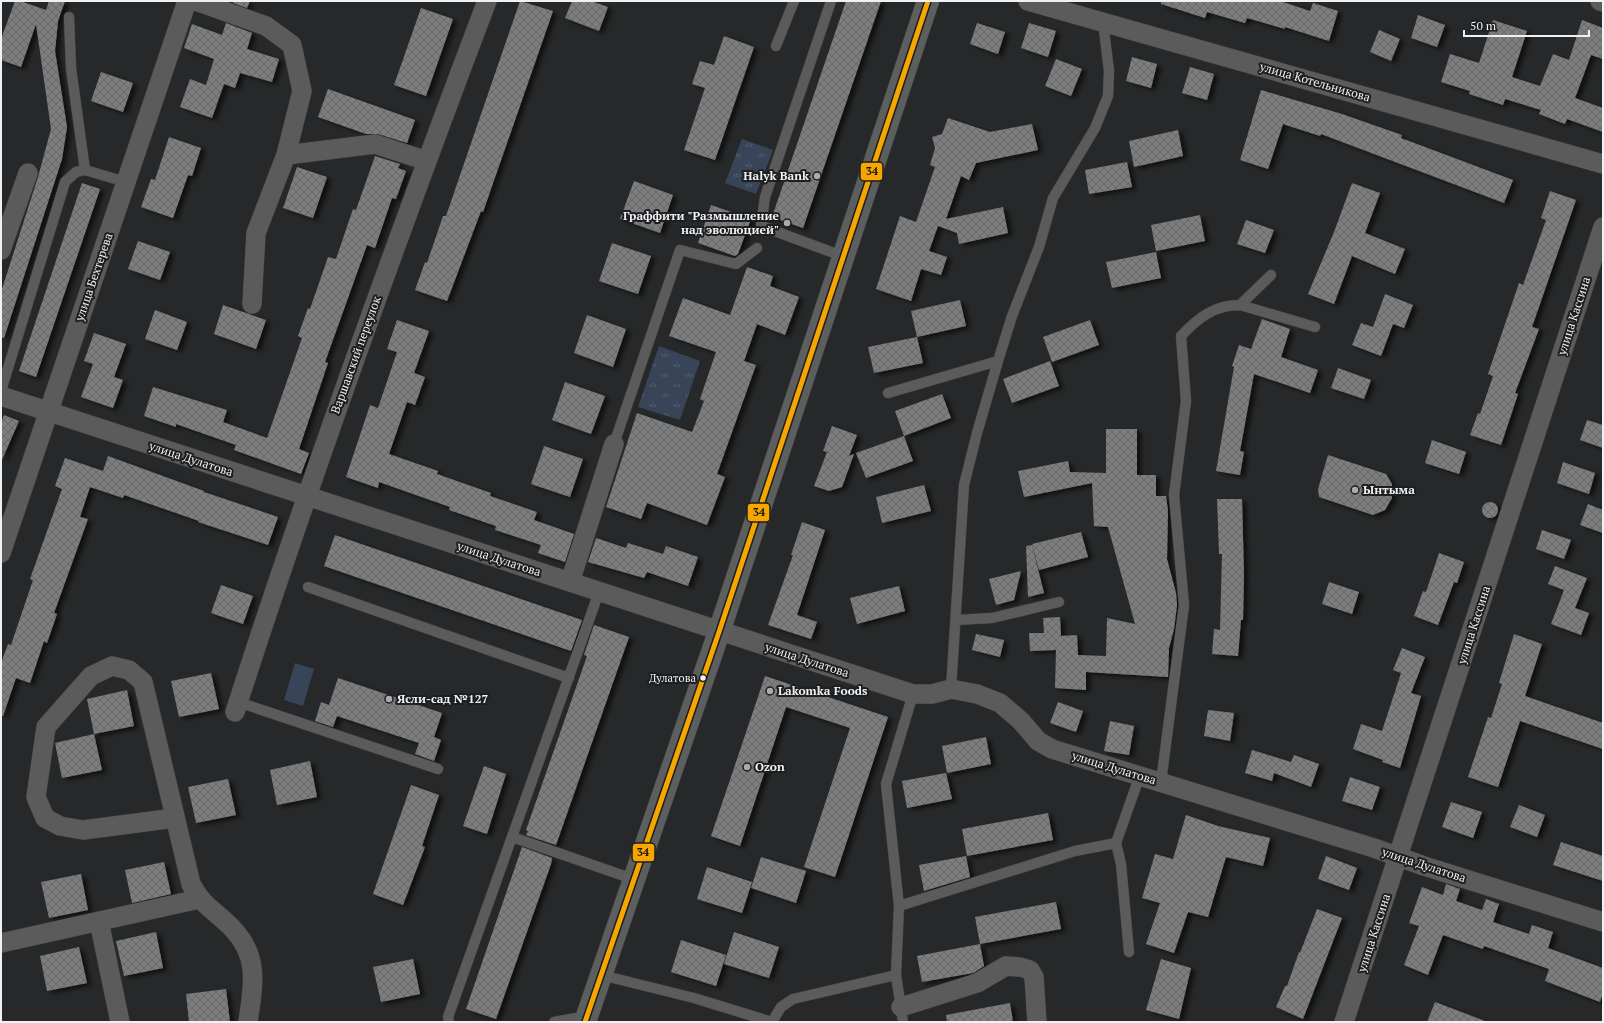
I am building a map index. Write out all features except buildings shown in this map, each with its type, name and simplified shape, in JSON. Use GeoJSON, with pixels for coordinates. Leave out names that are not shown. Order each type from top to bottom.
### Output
{"type":"FeatureCollection","features":[{"type":"Feature","properties":{"kind":"main road"},"geometry":{"type":"LineString","coordinates":[[586,1019],[719,632],[842,256],[928,1]]}},
{"type":"Feature","properties":{"kind":"street","name":"улица Бехтерева"},"geometry":{"type":"LineString","coordinates":[[1,553],[187,1]]}},
{"type":"Feature","properties":{"kind":"street"},"geometry":{"type":"LineString","coordinates":[[196,1],[266,26],[292,45],[302,91],[286,155],[256,233],[252,304]]}},
{"type":"Feature","properties":{"kind":"street","name":"Варшавский переулок"},"geometry":{"type":"LineString","coordinates":[[236,707],[306,496],[427,161],[488,1]]}},
{"type":"Feature","properties":{"kind":"street","name":"улица Котельникова"},"geometry":{"type":"LineString","coordinates":[[1028,1],[1603,164]]}},
{"type":"Feature","properties":{"kind":"street"},"geometry":{"type":"LineString","coordinates":[[286,155],[375,144],[427,161]]}},
{"type":"Feature","properties":{"kind":"street"},"geometry":{"type":"LineString","coordinates":[[1,250],[28,173]]}},
{"type":"Feature","properties":{"kind":"street","name":"улица Кассина"},"geometry":{"type":"LineString","coordinates":[[1344,1022],[1603,227]]}},
{"type":"Feature","properties":{"kind":"street","name":"улица Дулатова"},"geometry":{"type":"LineString","coordinates":[[1,396],[719,632],[913,694],[932,694],[951,689],[977,694],[1000,703],[1021,721],[1038,741],[1052,749],[1374,848],[1603,922]]}},
{"type":"Feature","properties":{"kind":"street"},"geometry":{"type":"LineString","coordinates":[[570,582],[614,444]]}},
{"type":"Feature","properties":{"kind":"street"},"geometry":{"type":"LineString","coordinates":[[175,818],[83,830],[60,826],[45,818],[36,797],[46,727],[91,676],[112,666],[128,670],[143,682],[191,884],[199,899],[233,929],[249,952],[254,983],[248,1022]]}},
{"type":"Feature","properties":{"kind":"street"},"geometry":{"type":"LineString","coordinates":[[1,943],[199,899]]}},
{"type":"Feature","properties":{"kind":"street"},"geometry":{"type":"LineString","coordinates":[[99,921],[120,1022]]}},
{"type":"Feature","properties":{"kind":"street"},"geometry":{"type":"LineString","coordinates":[[902,1014],[978,983],[1006,966],[1020,967],[1030,970],[1034,977],[1037,1022]]}},
{"type":"Feature","properties":{"kind":"lane"},"geometry":{"type":"LineString","coordinates":[[776,46],[794,1]]}},
{"type":"Feature","properties":{"kind":"lane"},"geometry":{"type":"LineString","coordinates":[[832,1],[765,197],[761,226],[842,256]]}},
{"type":"Feature","properties":{"kind":"lane"},"geometry":{"type":"LineString","coordinates":[[69,17],[71,68],[85,170]]}},
{"type":"Feature","properties":{"kind":"lane"},"geometry":{"type":"LineString","coordinates":[[951,689],[964,485],[977,433],[1012,316],[1038,247],[1052,198],[1095,128],[1108,96],[1109,71],[1103,22]]}},
{"type":"Feature","properties":{"kind":"lane"},"geometry":{"type":"LineString","coordinates":[[1,391],[65,182],[76,172],[85,170],[126,182]]}},
{"type":"Feature","properties":{"kind":"lane"},"geometry":{"type":"LineString","coordinates":[[614,444],[680,250],[736,264],[757,248]]}},
{"type":"Feature","properties":{"kind":"lane"},"geometry":{"type":"LineString","coordinates":[[1240,305],[1271,275]]}},
{"type":"Feature","properties":{"kind":"lane"},"geometry":{"type":"LineString","coordinates":[[1161,782],[1184,605],[1174,495],[1186,401],[1181,336],[1196,320],[1226,305],[1240,305],[1316,327]]}},
{"type":"Feature","properties":{"kind":"lane"},"geometry":{"type":"LineString","coordinates":[[888,393],[998,362]]}},
{"type":"Feature","properties":{"kind":"lane"},"geometry":{"type":"LineString","coordinates":[[308,587],[569,678]]}},
{"type":"Feature","properties":{"kind":"lane"},"geometry":{"type":"LineString","coordinates":[[449,1022],[448,1017],[599,592]]}},
{"type":"Feature","properties":{"kind":"lane"},"geometry":{"type":"LineString","coordinates":[[956,620],[992,618],[1059,602]]}},
{"type":"Feature","properties":{"kind":"lane"},"geometry":{"type":"LineString","coordinates":[[902,1014],[896,975],[899,906],[886,784],[913,694]]}},
{"type":"Feature","properties":{"kind":"lane"},"geometry":{"type":"LineString","coordinates":[[236,707],[438,769]]}},
{"type":"Feature","properties":{"kind":"lane"},"geometry":{"type":"LineString","coordinates":[[1129,952],[1121,864],[1116,843],[1140,775]]}},
{"type":"Feature","properties":{"kind":"lane"},"geometry":{"type":"LineString","coordinates":[[512,837],[633,879]]}},
{"type":"Feature","properties":{"kind":"lane"},"geometry":{"type":"LineString","coordinates":[[899,906],[1075,851],[1116,843]]}},
{"type":"Feature","properties":{"kind":"lane"},"geometry":{"type":"LineString","coordinates":[[601,976],[694,998],[772,1022],[781,1007],[793,999],[896,975]]}},
{"type":"Feature","properties":{"kind":"lane"},"geometry":{"type":"LineString","coordinates":[[554,1022],[586,1019]]}},
{"type":"Feature","properties":{"kind":"green space"},"geometry":{"type":"Polygon","coordinates":[[[742,139],[773,150],[756,194],[725,183],[742,139]]]}},
{"type":"Feature","properties":{"kind":"green space"},"geometry":{"type":"Polygon","coordinates":[[[659,346],[700,361],[680,420],[638,407],[659,346]]]}},
{"type":"Feature","properties":{"kind":"green space"},"geometry":{"type":"Polygon","coordinates":[[[295,663],[314,669],[303,706],[284,700],[295,663]]]}},
{"type":"Feature","properties":{"kind":"transit line","name":"34"},"geometry":{"type":"LineString","coordinates":[[585,1022],[719,632],[928,1]]}},
{"type":"Feature","properties":{"kind":"place","name":"Halyk Bank"},"geometry":{"type":"Point","coordinates":[817,176]}},
{"type":"Feature","properties":{"kind":"place","name":"Граффити \"Размышление над эволюцией\""},"geometry":{"type":"Point","coordinates":[787,223]}},
{"type":"Feature","properties":{"kind":"place","name":"Ынтыма"},"geometry":{"type":"Point","coordinates":[1355,490]}},
{"type":"Feature","properties":{"kind":"place","name":"Дулатова"},"geometry":{"type":"Point","coordinates":[703,678]}},
{"type":"Feature","properties":{"kind":"place","name":"Lakomka Foods"},"geometry":{"type":"Point","coordinates":[770,691]}},
{"type":"Feature","properties":{"kind":"place","name":"Ясли-сад №127"},"geometry":{"type":"Point","coordinates":[389,699]}},
{"type":"Feature","properties":{"kind":"place","name":"Ozon"},"geometry":{"type":"Point","coordinates":[747,767]}}]}
